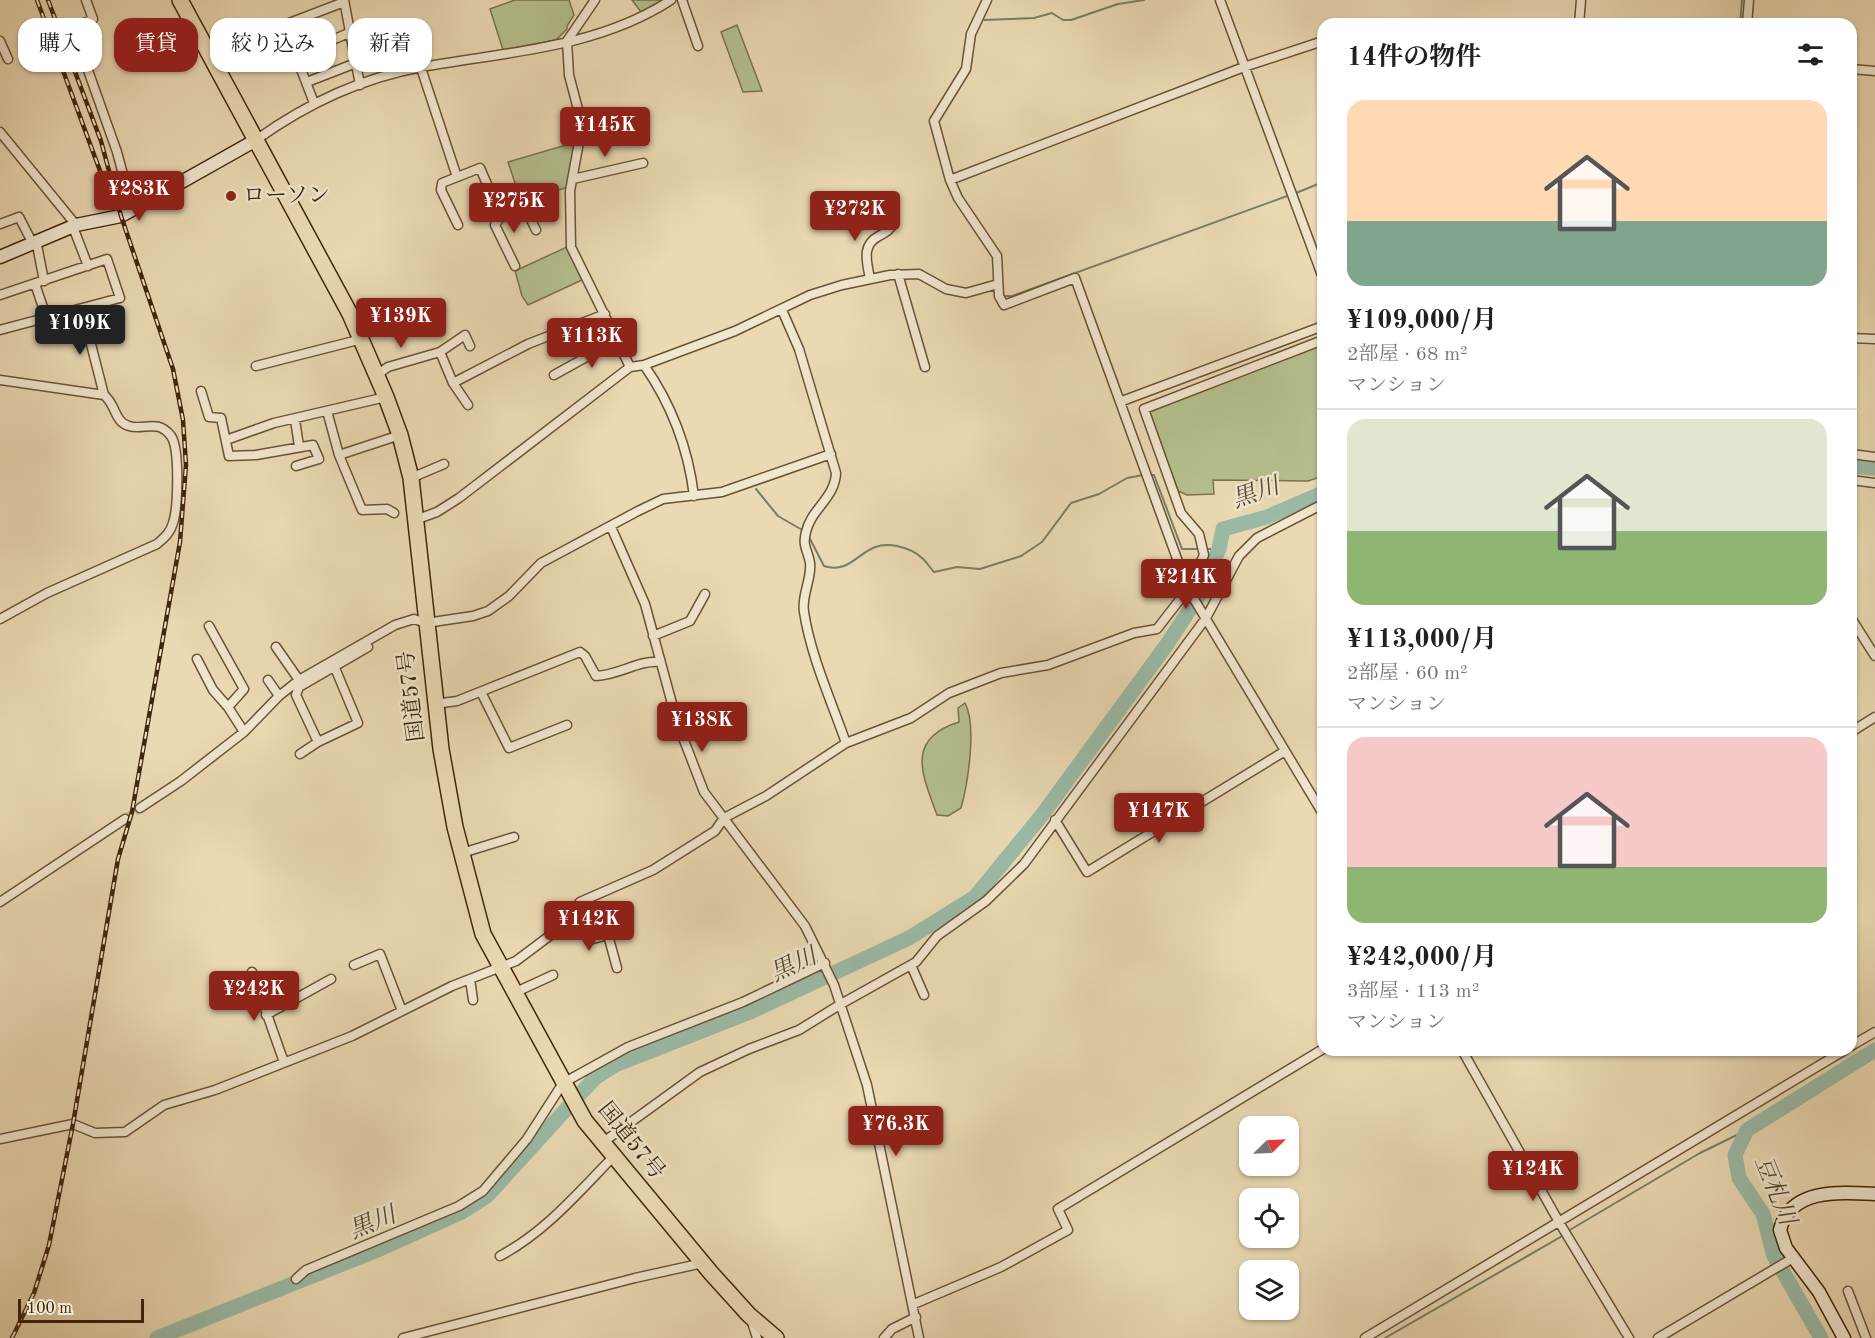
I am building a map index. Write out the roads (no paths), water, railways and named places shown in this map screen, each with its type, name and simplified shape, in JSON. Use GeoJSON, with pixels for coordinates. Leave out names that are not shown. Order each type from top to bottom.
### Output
{"type":"FeatureCollection","features":[{"type":"Feature","properties":{"kind":"highway","name":"国道57号"},"geometry":{"type":"LineString","coordinates":[[180,0],[362,339],[387,397],[400,435],[411,478],[435,704],[450,802],[479,922],[514,993],[579,1113],[602,1144],[703,1263],[749,1315],[776,1338]]}},
{"type":"Feature","properties":{"kind":"street"},"geometry":{"type":"LineString","coordinates":[[86,0],[93,19],[73,28],[117,152],[132,208]]}},
{"type":"Feature","properties":{"kind":"street"},"geometry":{"type":"LineString","coordinates":[[595,0],[567,41],[569,75],[579,113],[579,142],[569,228],[571,247],[630,368]]}},
{"type":"Feature","properties":{"kind":"street"},"geometry":{"type":"LineString","coordinates":[[432,67],[477,61],[618,29],[671,0]]}},
{"type":"Feature","properties":{"kind":"street"},"geometry":{"type":"LineString","coordinates":[[682,0],[698,46]]}},
{"type":"Feature","properties":{"kind":"street"},"geometry":{"type":"LineString","coordinates":[[987,0],[971,34],[966,69],[934,122],[950,180],[958,198],[997,256],[998,284],[1004,305],[1075,278],[1122,402],[1188,589],[1317,804]]}},
{"type":"Feature","properties":{"kind":"street"},"geometry":{"type":"LineString","coordinates":[[1220,0],[1317,262]]}},
{"type":"Feature","properties":{"kind":"street"},"geometry":{"type":"LineString","coordinates":[[1580,18],[1581,0]]}},
{"type":"Feature","properties":{"kind":"street"},"geometry":{"type":"LineString","coordinates":[[1748,18],[1749,0]]}},
{"type":"Feature","properties":{"kind":"street"},"geometry":{"type":"LineString","coordinates":[[302,18],[344,1],[348,19]]}},
{"type":"Feature","properties":{"kind":"street"},"geometry":{"type":"LineString","coordinates":[[0,41],[8,59]]}},
{"type":"Feature","properties":{"kind":"street"},"geometry":{"type":"LineString","coordinates":[[950,180],[1245,67],[1317,43]]}},
{"type":"Feature","properties":{"kind":"street"},"geometry":{"type":"LineString","coordinates":[[307,82],[348,66]]}},
{"type":"Feature","properties":{"kind":"street"},"geometry":{"type":"LineString","coordinates":[[1857,70],[1875,71]]}},
{"type":"Feature","properties":{"kind":"street"},"geometry":{"type":"LineString","coordinates":[[303,72],[314,103]]}},
{"type":"Feature","properties":{"kind":"street"},"geometry":{"type":"LineString","coordinates":[[358,72],[360,85]]}},
{"type":"Feature","properties":{"kind":"street"},"geometry":{"type":"LineString","coordinates":[[0,257],[74,226],[121,216],[256,140],[293,113],[360,85],[407,72]]}},
{"type":"Feature","properties":{"kind":"street"},"geometry":{"type":"LineString","coordinates":[[422,72],[457,177]]}},
{"type":"Feature","properties":{"kind":"street"},"geometry":{"type":"LineString","coordinates":[[2,137],[74,226],[88,266]]}},
{"type":"Feature","properties":{"kind":"street"},"geometry":{"type":"LineString","coordinates":[[573,179],[643,163]]}},
{"type":"Feature","properties":{"kind":"street"},"geometry":{"type":"LineString","coordinates":[[458,225],[441,189],[442,183],[480,168],[501,216]]}},
{"type":"Feature","properties":{"kind":"street"},"geometry":{"type":"LineString","coordinates":[[515,266],[495,225],[501,216],[525,207],[536,231]]}},
{"type":"Feature","properties":{"kind":"street"},"geometry":{"type":"LineString","coordinates":[[870,279],[866,254],[868,246],[874,238],[890,231],[893,224],[889,210]]}},
{"type":"Feature","properties":{"kind":"street"},"geometry":{"type":"LineString","coordinates":[[0,224],[19,217],[34,241],[46,316]]}},
{"type":"Feature","properties":{"kind":"street"},"geometry":{"type":"LineString","coordinates":[[0,295],[107,259],[120,298],[52,318],[46,316],[0,330]]}},
{"type":"Feature","properties":{"kind":"street"},"geometry":{"type":"LineString","coordinates":[[415,520],[437,512],[459,498],[630,368],[644,365],[782,310],[810,294],[898,274],[919,274],[946,289],[966,294],[998,284]]}},
{"type":"Feature","properties":{"kind":"street"},"geometry":{"type":"LineString","coordinates":[[898,274],[925,367]]}},
{"type":"Feature","properties":{"kind":"street"},"geometry":{"type":"LineString","coordinates":[[82,309],[104,396]]}},
{"type":"Feature","properties":{"kind":"street"},"geometry":{"type":"LineString","coordinates":[[782,310],[799,349],[836,473],[836,485],[811,516],[806,530],[803,547],[810,561],[803,610],[818,665],[846,743]]}},
{"type":"Feature","properties":{"kind":"street"},"geometry":{"type":"LineString","coordinates":[[453,383],[528,344],[605,314]]}},
{"type":"Feature","properties":{"kind":"street"},"geometry":{"type":"LineString","coordinates":[[1122,402],[1317,328]]}},
{"type":"Feature","properties":{"kind":"street"},"geometry":{"type":"LineString","coordinates":[[377,375],[388,367],[414,362],[440,352],[465,335],[470,346]]}},
{"type":"Feature","properties":{"kind":"street"},"geometry":{"type":"LineString","coordinates":[[1857,338],[1875,339]]}},
{"type":"Feature","properties":{"kind":"street"},"geometry":{"type":"LineString","coordinates":[[256,366],[362,339]]}},
{"type":"Feature","properties":{"kind":"street"},"geometry":{"type":"LineString","coordinates":[[554,375],[617,340]]}},
{"type":"Feature","properties":{"kind":"street"},"geometry":{"type":"LineString","coordinates":[[0,1139],[73,1124],[95,1133],[125,1132],[164,1105],[215,1090],[352,1035],[470,979],[516,961],[552,934],[580,902],[653,870],[715,831],[724,818],[766,796],[846,743],[911,718],[949,693],[1001,673],[1048,665],[1134,633],[1157,629],[1188,589],[1204,555],[1199,534],[1181,513],[1144,409],[1317,342]]}},
{"type":"Feature","properties":{"kind":"street"},"geometry":{"type":"LineString","coordinates":[[440,352],[453,383],[468,405]]}},
{"type":"Feature","properties":{"kind":"street"},"geometry":{"type":"LineString","coordinates":[[644,365],[670,406],[685,447],[694,496]]}},
{"type":"Feature","properties":{"kind":"street"},"geometry":{"type":"LineString","coordinates":[[0,380],[104,396],[112,401],[119,420],[127,426],[151,424],[165,430],[176,447],[174,520],[168,534],[157,544],[47,593],[0,619]]}},
{"type":"Feature","properties":{"kind":"street"},"geometry":{"type":"LineString","coordinates":[[201,391],[208,417],[221,418],[230,456],[256,455],[313,445],[318,459],[296,465]]}},
{"type":"Feature","properties":{"kind":"street"},"geometry":{"type":"LineString","coordinates":[[226,440],[274,423],[387,397]]}},
{"type":"Feature","properties":{"kind":"street"},"geometry":{"type":"LineString","coordinates":[[327,411],[339,455],[362,510],[387,509],[394,513]]}},
{"type":"Feature","properties":{"kind":"street"},"geometry":{"type":"LineString","coordinates":[[295,420],[299,446]]}},
{"type":"Feature","properties":{"kind":"street"},"geometry":{"type":"LineString","coordinates":[[339,455],[400,435]]}},
{"type":"Feature","properties":{"kind":"street"},"geometry":{"type":"LineString","coordinates":[[318,742],[296,695],[299,687],[336,668],[395,625],[414,619],[426,623],[473,616],[488,611],[509,596],[541,563],[588,535],[611,527],[663,499],[722,492],[831,454]]}},
{"type":"Feature","properties":{"kind":"street"},"geometry":{"type":"LineString","coordinates":[[1857,455],[1875,457]]}},
{"type":"Feature","properties":{"kind":"street"},"geometry":{"type":"LineString","coordinates":[[411,478],[444,464]]}},
{"type":"Feature","properties":{"kind":"street"},"geometry":{"type":"LineString","coordinates":[[1857,481],[1875,483]]}},
{"type":"Feature","properties":{"kind":"street"},"geometry":{"type":"LineString","coordinates":[[602,1144],[609,1136],[664,1100],[700,1072],[749,1049],[799,1030],[916,962],[937,936],[986,901],[1024,864],[1206,618],[1239,556],[1257,538],[1317,507]]}},
{"type":"Feature","properties":{"kind":"street"},"geometry":{"type":"LineString","coordinates":[[611,527],[645,604],[660,662],[691,760],[704,792],[804,926],[825,963],[834,985],[867,1085],[914,1304],[919,1338]]}},
{"type":"Feature","properties":{"kind":"street"},"geometry":{"type":"LineString","coordinates":[[653,636],[690,621],[705,594]]}},
{"type":"Feature","properties":{"kind":"street"},"geometry":{"type":"LineString","coordinates":[[209,626],[244,689],[228,707]]}},
{"type":"Feature","properties":{"kind":"street"},"geometry":{"type":"LineString","coordinates":[[1857,628],[1875,656]]}},
{"type":"Feature","properties":{"kind":"street"},"geometry":{"type":"LineString","coordinates":[[140,808],[181,781],[244,732],[279,696],[299,680],[384,633]]}},
{"type":"Feature","properties":{"kind":"street"},"geometry":{"type":"LineString","coordinates":[[276,647],[299,680]]}},
{"type":"Feature","properties":{"kind":"street"},"geometry":{"type":"LineString","coordinates":[[435,704],[457,701],[580,652],[585,656],[596,676],[622,673],[651,661],[660,662]]}},
{"type":"Feature","properties":{"kind":"street"},"geometry":{"type":"LineString","coordinates":[[198,659],[213,690],[228,707],[244,732]]}},
{"type":"Feature","properties":{"kind":"street"},"geometry":{"type":"LineString","coordinates":[[300,754],[318,742],[358,723],[336,668]]}},
{"type":"Feature","properties":{"kind":"street"},"geometry":{"type":"LineString","coordinates":[[268,680],[279,696]]}},
{"type":"Feature","properties":{"kind":"street"},"geometry":{"type":"LineString","coordinates":[[481,692],[509,748],[567,725]]}},
{"type":"Feature","properties":{"kind":"street"},"geometry":{"type":"LineString","coordinates":[[1857,728],[1875,717]]}},
{"type":"Feature","properties":{"kind":"street"},"geometry":{"type":"LineString","coordinates":[[1055,820],[1087,872],[1285,751]]}},
{"type":"Feature","properties":{"kind":"street"},"geometry":{"type":"LineString","coordinates":[[0,902],[125,819]]}},
{"type":"Feature","properties":{"kind":"street"},"geometry":{"type":"LineString","coordinates":[[462,854],[514,837]]}},
{"type":"Feature","properties":{"kind":"street"},"geometry":{"type":"LineString","coordinates":[[589,923],[593,939],[608,935],[617,968]]}},
{"type":"Feature","properties":{"kind":"street"},"geometry":{"type":"LineString","coordinates":[[354,965],[380,954],[402,1011]]}},
{"type":"Feature","properties":{"kind":"street"},"geometry":{"type":"LineString","coordinates":[[296,1279],[306,1270],[459,1206],[483,1191],[527,1139],[565,1087],[628,1047],[744,1002],[825,963]]}},
{"type":"Feature","properties":{"kind":"street"},"geometry":{"type":"LineString","coordinates":[[911,965],[925,989]]}},
{"type":"Feature","properties":{"kind":"street"},"geometry":{"type":"LineString","coordinates":[[252,972],[284,1062]]}},
{"type":"Feature","properties":{"kind":"street"},"geometry":{"type":"LineString","coordinates":[[514,993],[553,975]]}},
{"type":"Feature","properties":{"kind":"street"},"geometry":{"type":"LineString","coordinates":[[266,1015],[331,979]]}},
{"type":"Feature","properties":{"kind":"street"},"geometry":{"type":"LineString","coordinates":[[470,979],[473,1000]]}},
{"type":"Feature","properties":{"kind":"street"},"geometry":{"type":"LineString","coordinates":[[1857,1042],[1875,1032]]}},
{"type":"Feature","properties":{"kind":"street"},"geometry":{"type":"LineString","coordinates":[[914,1304],[1001,1267],[1068,1230],[1058,1209],[1317,1053]]}},
{"type":"Feature","properties":{"kind":"street"},"geometry":{"type":"LineString","coordinates":[[1465,1056],[1559,1222],[1629,1338]]}},
{"type":"Feature","properties":{"kind":"street"},"geometry":{"type":"LineString","coordinates":[[1365,1338],[1835,1056]]}},
{"type":"Feature","properties":{"kind":"street"},"geometry":{"type":"LineString","coordinates":[[500,1256],[524,1243],[546,1226],[613,1157]]}},
{"type":"Feature","properties":{"kind":"street"},"geometry":{"type":"LineString","coordinates":[[1844,1338],[1819,1292],[1793,1258],[1780,1230],[1786,1213],[1792,1206],[1810,1197],[1840,1192],[1875,1194]]}},
{"type":"Feature","properties":{"kind":"street"},"geometry":{"type":"LineString","coordinates":[[1658,1338],[1793,1258]]}},
{"type":"Feature","properties":{"kind":"street"},"geometry":{"type":"LineString","coordinates":[[403,1338],[635,1278],[703,1263]]}},
{"type":"Feature","properties":{"kind":"street"},"geometry":{"type":"LineString","coordinates":[[1848,1291],[1866,1338]]}},
{"type":"Feature","properties":{"kind":"street"},"geometry":{"type":"LineString","coordinates":[[749,1315],[757,1338]]}},
{"type":"Feature","properties":{"kind":"street"},"geometry":{"type":"LineString","coordinates":[[884,1338],[892,1329],[915,1317]]}},
{"type":"Feature","properties":{"kind":"waterway"},"geometry":{"type":"LineString","coordinates":[[984,20],[1034,18],[1052,13],[1063,20],[1071,20],[1118,4],[1144,0]]}},
{"type":"Feature","properties":{"kind":"waterway"},"geometry":{"type":"LineString","coordinates":[[1740,18],[1742,0]]}},
{"type":"Feature","properties":{"kind":"waterway"},"geometry":{"type":"LineString","coordinates":[[1296,193],[1317,184]]}},
{"type":"Feature","properties":{"kind":"waterway"},"geometry":{"type":"LineString","coordinates":[[1005,296],[1012,296],[1290,195]]}},
{"type":"Feature","properties":{"kind":"waterway","name":"黒川"},"geometry":{"type":"LineString","coordinates":[[1857,466],[1875,468]]}},
{"type":"Feature","properties":{"kind":"waterway"},"geometry":{"type":"LineString","coordinates":[[808,535],[824,566],[835,568],[844,566],[867,551],[885,545],[897,546],[913,552],[934,572],[957,567],[980,569],[1021,556],[1042,542],[1071,503],[1099,494],[1127,478],[1143,475]]}},
{"type":"Feature","properties":{"kind":"waterway"},"geometry":{"type":"LineString","coordinates":[[1149,475],[1154,475],[1182,549],[1200,549]]}},
{"type":"Feature","properties":{"kind":"waterway"},"geometry":{"type":"LineString","coordinates":[[756,489],[778,516],[804,531]]}},
{"type":"Feature","properties":{"kind":"waterway","name":"黒川"},"geometry":{"type":"LineString","coordinates":[[157,1338],[380,1249],[462,1212],[487,1196],[595,1078],[615,1065],[750,1012],[909,938],[975,897],[1042,815],[1168,643],[1201,592],[1219,549],[1223,529],[1267,517],[1317,496]]}},
{"type":"Feature","properties":{"kind":"waterway"},"geometry":{"type":"LineString","coordinates":[[1206,549],[1219,549]]}},
{"type":"Feature","properties":{"kind":"waterway","name":"豆札川"},"geometry":{"type":"LineString","coordinates":[[1821,1338],[1774,1256],[1763,1214],[1739,1178],[1735,1155],[1747,1130],[1875,1050]]}},
{"type":"Feature","properties":{"kind":"waterway"},"geometry":{"type":"LineString","coordinates":[[1568,1231],[1700,1153],[1747,1130]]}},
{"type":"Feature","properties":{"kind":"waterway"},"geometry":{"type":"LineString","coordinates":[[1385,1338],[1564,1235]]}},
{"type":"Feature","properties":{"kind":"tunnel"},"geometry":{"type":"LineString","coordinates":[[125,819],[140,808]]}},
{"type":"Feature","properties":{"kind":"railway"},"geometry":{"type":"LineString","coordinates":[[37,0],[103,179]]}},
{"type":"Feature","properties":{"kind":"railway"},"geometry":{"type":"LineString","coordinates":[[12,1338],[34,1293],[49,1245],[73,1124],[118,859],[132,812],[180,542],[186,465],[183,420],[173,369],[121,216],[101,141],[48,0]]}},
{"type":"Feature","properties":{"kind":"place","name":"ローソン"},"geometry":{"type":"Point","coordinates":[231,196]}}]}
